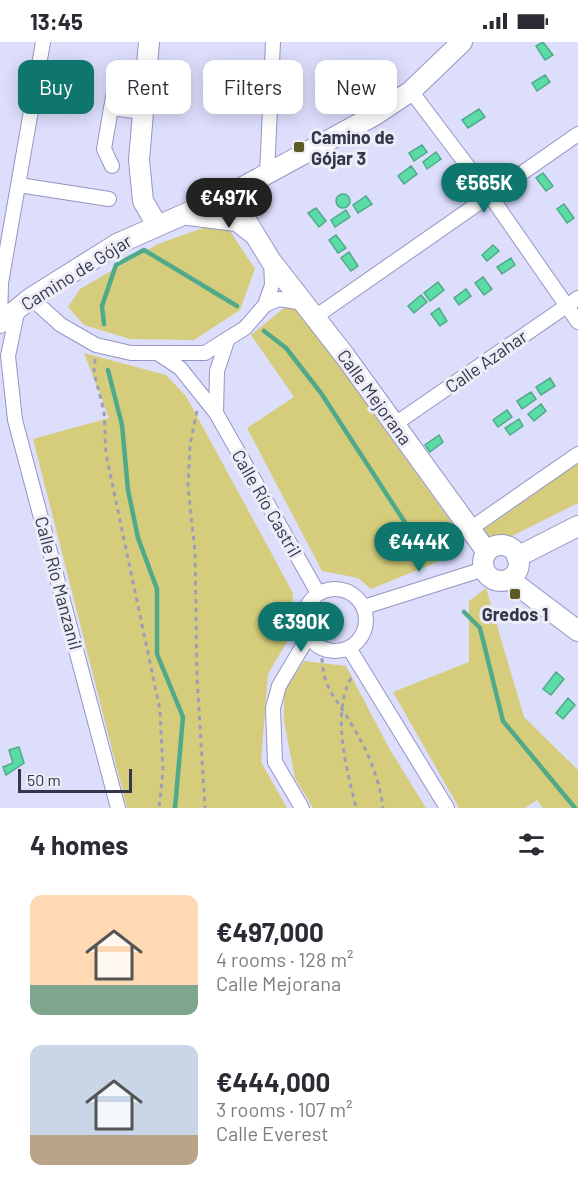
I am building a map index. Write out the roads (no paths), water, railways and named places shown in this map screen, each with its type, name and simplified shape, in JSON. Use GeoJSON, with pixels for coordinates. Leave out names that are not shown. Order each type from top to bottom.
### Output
{"type":"FeatureCollection","features":[{"type":"Feature","properties":{"kind":"street"},"geometry":{"type":"LineString","coordinates":[[0,323],[6,229],[19,185],[43,42]]}},
{"type":"Feature","properties":{"kind":"street"},"geometry":{"type":"LineString","coordinates":[[147,60],[148,42]]}},
{"type":"Feature","properties":{"kind":"street"},"geometry":{"type":"LineString","coordinates":[[267,174],[273,42]]}},
{"type":"Feature","properties":{"kind":"street","name":"Camino de Gójar"},"geometry":{"type":"LineString","coordinates":[[0,323],[24,303],[117,244],[230,194],[375,115],[411,91],[462,42]]}},
{"type":"Feature","properties":{"kind":"street"},"geometry":{"type":"LineString","coordinates":[[411,91],[572,302],[578,322]]}},
{"type":"Feature","properties":{"kind":"street"},"geometry":{"type":"LineString","coordinates":[[110,114],[104,149],[112,166]]}},
{"type":"Feature","properties":{"kind":"street"},"geometry":{"type":"LineString","coordinates":[[143,114],[139,160],[143,201],[157,225]]}},
{"type":"Feature","properties":{"kind":"street"},"geometry":{"type":"LineString","coordinates":[[265,304],[279,299],[309,310],[491,197],[578,135]]}},
{"type":"Feature","properties":{"kind":"street"},"geometry":{"type":"LineString","coordinates":[[19,185],[109,200]]}},
{"type":"Feature","properties":{"kind":"street","name":"Calle Mejorana"},"geometry":{"type":"LineString","coordinates":[[230,194],[271,261],[395,424],[470,529],[486,561]]}},
{"type":"Feature","properties":{"kind":"street","name":"Calle Mejorana"},"geometry":{"type":"LineString","coordinates":[[179,217],[236,224],[261,244]]}},
{"type":"Feature","properties":{"kind":"street"},"geometry":{"type":"LineString","coordinates":[[24,303],[96,345],[130,353],[205,353],[245,328],[265,304],[272,285],[271,261]]}},
{"type":"Feature","properties":{"kind":"street","name":"Calle Azahar"},"geometry":{"type":"LineString","coordinates":[[395,424],[572,302]]}},
{"type":"Feature","properties":{"kind":"street","name":"Calle Río Manzanil"},"geometry":{"type":"LineString","coordinates":[[24,303],[4,353],[15,420],[118,808]]}},
{"type":"Feature","properties":{"kind":"street"},"geometry":{"type":"LineString","coordinates":[[216,412],[218,371],[227,341]]}},
{"type":"Feature","properties":{"kind":"street","name":"Calle Río Castril"},"geometry":{"type":"LineString","coordinates":[[157,353],[180,368],[216,412],[318,593]]}},
{"type":"Feature","properties":{"kind":"street"},"geometry":{"type":"LineString","coordinates":[[470,529],[578,454]]}},
{"type":"Feature","properties":{"kind":"street"},"geometry":{"type":"LineString","coordinates":[[517,557],[578,526]]}},
{"type":"Feature","properties":{"kind":"street"},"geometry":{"type":"LineString","coordinates":[[363,607],[486,561],[503,546],[514,552],[518,567],[509,579],[497,581],[487,575],[486,561]]}},
{"type":"Feature","properties":{"kind":"street"},"geometry":{"type":"LineString","coordinates":[[509,579],[578,632]]}},
{"type":"Feature","properties":{"kind":"street"},"geometry":{"type":"LineString","coordinates":[[339,589],[349,592],[363,607],[366,616],[363,635],[349,648],[331,652],[322,649],[308,637],[304,628],[305,608],[318,593],[339,589]]}},
{"type":"Feature","properties":{"kind":"street"},"geometry":{"type":"LineString","coordinates":[[302,808],[275,762],[273,708],[279,686],[308,637]]}},
{"type":"Feature","properties":{"kind":"street"},"geometry":{"type":"LineString","coordinates":[[349,648],[447,808]]}},
{"type":"Feature","properties":{"kind":"waterway"},"geometry":{"type":"LineString","coordinates":[[104,324],[102,306],[116,265],[144,250],[237,306]]}},
{"type":"Feature","properties":{"kind":"waterway"},"geometry":{"type":"LineString","coordinates":[[264,331],[286,348],[321,393],[428,558]]}},
{"type":"Feature","properties":{"kind":"waterway"},"geometry":{"type":"LineString","coordinates":[[108,370],[122,425],[128,490],[138,538],[157,589],[157,654],[183,717],[175,808]]}},
{"type":"Feature","properties":{"kind":"waterway"},"geometry":{"type":"LineString","coordinates":[[464,612],[480,628],[503,721],[575,808]]}},
{"type":"Feature","properties":{"kind":"place","name":"Camino de Gójar 3"},"geometry":{"type":"Point","coordinates":[299,147]}},
{"type":"Feature","properties":{"kind":"place","name":"Gredos 1"},"geometry":{"type":"Point","coordinates":[515,594]}}]}
